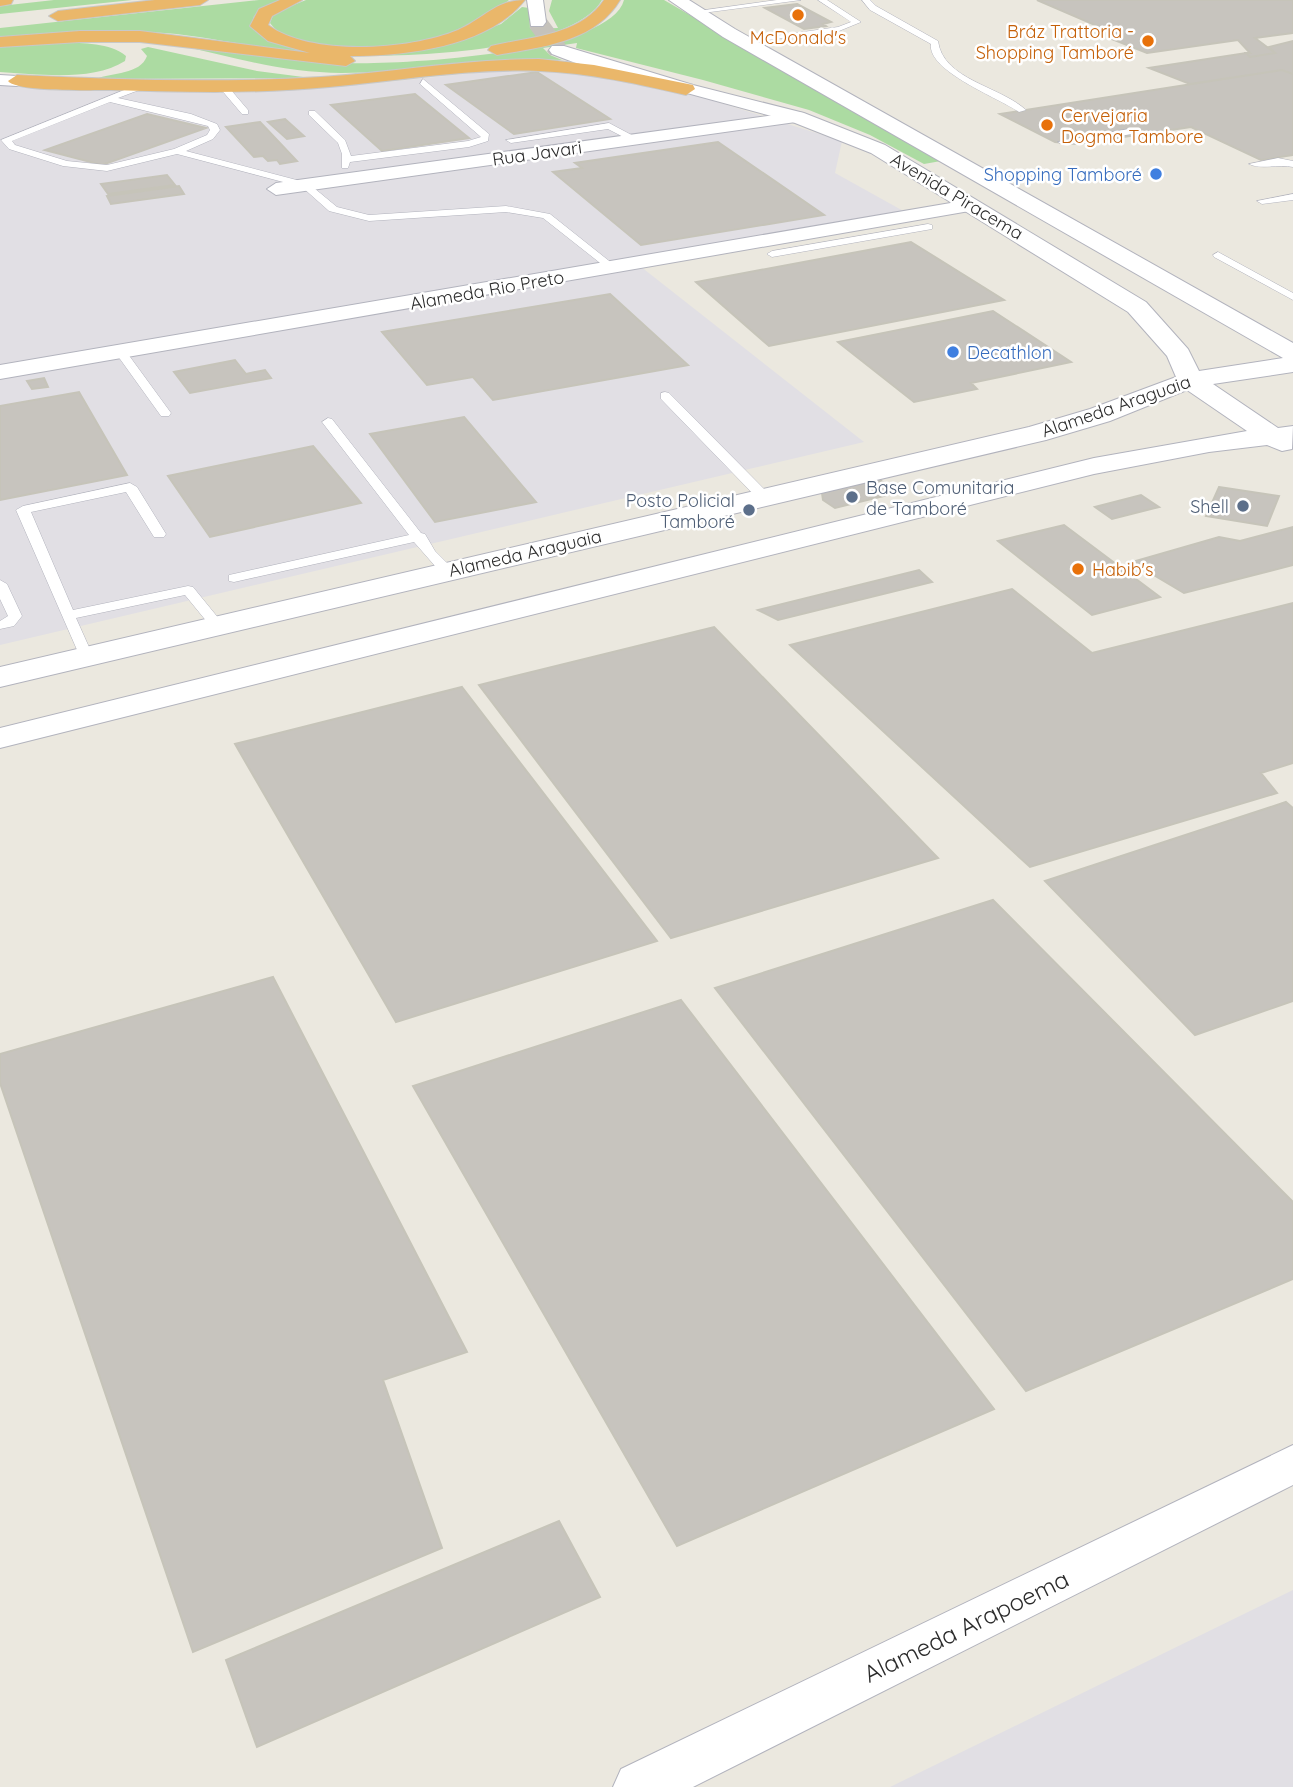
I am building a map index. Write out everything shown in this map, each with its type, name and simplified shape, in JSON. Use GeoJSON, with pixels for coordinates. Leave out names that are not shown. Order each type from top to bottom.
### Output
{"type":"FeatureCollection","features":[{"type":"Feature","properties":{"kind":"highway"},"geometry":{"type":"LineString","coordinates":[[40,18],[200,0]]}},
{"type":"Feature","properties":{"kind":"highway"},"geometry":{"type":"LineString","coordinates":[[294,0],[265,13],[259,26],[264,32],[278,40],[311,47],[377,50],[450,38],[486,23],[517,0]]}},
{"type":"Feature","properties":{"kind":"highway"},"geometry":{"type":"LineString","coordinates":[[0,43],[66,37],[156,38],[325,60],[429,59],[513,47],[569,33],[599,18],[607,11],[612,0]]}},
{"type":"Feature","properties":{"kind":"highway"},"geometry":{"type":"LineString","coordinates":[[9,80],[82,76],[127,61],[130,50],[66,37]]}},
{"type":"Feature","properties":{"kind":"highway"},"geometry":{"type":"LineString","coordinates":[[96,37],[152,45],[300,75],[375,77]]}},
{"type":"Feature","properties":{"kind":"highway"},"geometry":{"type":"LineString","coordinates":[[9,80],[144,85],[296,84],[537,65],[580,69],[686,89]]}},
{"type":"Feature","properties":{"kind":"main road"},"geometry":{"type":"LineString","coordinates":[[535,0],[537,22]]}},
{"type":"Feature","properties":{"kind":"main road","name":"Avenida Piracema"},"geometry":{"type":"LineString","coordinates":[[686,4],[744,41],[1293,353]]}},
{"type":"Feature","properties":{"kind":"main road","name":"Avenida Piracema"},"geometry":{"type":"LineString","coordinates":[[558,50],[686,89],[797,117],[878,149],[974,205],[1136,307],[1179,354],[1190,380],[1286,440]]}},
{"type":"Feature","properties":{"kind":"main road"},"geometry":{"type":"LineString","coordinates":[[1218,310],[1293,328]]}},
{"type":"Feature","properties":{"kind":"main road","name":"Alameda Araguaia"},"geometry":{"type":"LineString","coordinates":[[0,677],[1036,434],[1100,415],[1190,380],[1293,364]]}},
{"type":"Feature","properties":{"kind":"main road"},"geometry":{"type":"LineString","coordinates":[[0,738],[1094,466],[1209,444],[1286,440]]}},
{"type":"Feature","properties":{"kind":"main road"},"geometry":{"type":"LineString","coordinates":[[610,533],[604,546],[610,564],[625,573],[658,575]]}},
{"type":"Feature","properties":{"kind":"street","name":"Rua Javari"},"geometry":{"type":"LineString","coordinates":[[276,189],[797,117]]}},
{"type":"Feature","properties":{"kind":"street","name":"Alameda Rio Preto"},"geometry":{"type":"LineString","coordinates":[[0,372],[613,268],[919,222],[974,205]]}},
{"type":"Feature","properties":{"kind":"street","name":"Alameda Arapoema"},"geometry":{"type":"LineString","coordinates":[[639,1787],[1293,1464]]}},
{"type":"Feature","properties":{"kind":"lane"},"geometry":{"type":"LineString","coordinates":[[686,4],[797,0]]}},
{"type":"Feature","properties":{"kind":"lane"},"geometry":{"type":"LineString","coordinates":[[744,41],[839,29],[858,22],[822,0]]}},
{"type":"Feature","properties":{"kind":"lane"},"geometry":{"type":"LineString","coordinates":[[866,0],[873,8],[895,22],[935,43],[934,50],[944,66],[1022,110]]}},
{"type":"Feature","properties":{"kind":"lane"},"geometry":{"type":"LineString","coordinates":[[345,159],[469,144],[485,139],[486,135],[423,82]]}},
{"type":"Feature","properties":{"kind":"lane"},"geometry":{"type":"LineString","coordinates":[[109,99],[188,116],[212,124],[215,130],[210,137],[177,151],[107,168],[66,164],[12,147],[6,140],[144,85]]}},
{"type":"Feature","properties":{"kind":"lane"},"geometry":{"type":"LineString","coordinates":[[222,85],[245,113]]}},
{"type":"Feature","properties":{"kind":"lane"},"geometry":{"type":"LineString","coordinates":[[312,113],[342,142],[347,154],[343,164],[358,178]]}},
{"type":"Feature","properties":{"kind":"lane"},"geometry":{"type":"LineString","coordinates":[[511,139],[609,126],[636,140]]}},
{"type":"Feature","properties":{"kind":"lane"},"geometry":{"type":"LineString","coordinates":[[1063,142],[1129,132]]}},
{"type":"Feature","properties":{"kind":"lane"},"geometry":{"type":"LineString","coordinates":[[177,151],[305,185],[333,209],[369,218],[506,209],[546,216],[613,268]]}},
{"type":"Feature","properties":{"kind":"lane"},"geometry":{"type":"LineString","coordinates":[[1254,164],[1278,161],[1293,164]]}},
{"type":"Feature","properties":{"kind":"lane"},"geometry":{"type":"LineString","coordinates":[[1262,201],[1293,197]]}},
{"type":"Feature","properties":{"kind":"lane"},"geometry":{"type":"LineString","coordinates":[[772,254],[919,222],[940,235]]}},
{"type":"Feature","properties":{"kind":"lane"},"geometry":{"type":"LineString","coordinates":[[1218,255],[1292,297]]}},
{"type":"Feature","properties":{"kind":"lane"},"geometry":{"type":"LineString","coordinates":[[121,352],[165,413]]}},
{"type":"Feature","properties":{"kind":"lane"},"geometry":{"type":"LineString","coordinates":[[665,396],[765,498]]}},
{"type":"Feature","properties":{"kind":"lane"},"geometry":{"type":"LineString","coordinates":[[328,422],[420,537],[430,554],[447,571]]}},
{"type":"Feature","properties":{"kind":"lane"},"geometry":{"type":"LineString","coordinates":[[86,656],[23,510],[130,487],[159,534]]}},
{"type":"Feature","properties":{"kind":"lane"},"geometry":{"type":"LineString","coordinates":[[234,578],[420,537]]}},
{"type":"Feature","properties":{"kind":"lane"},"geometry":{"type":"LineString","coordinates":[[0,584],[15,617],[9,623],[0,625]]}},
{"type":"Feature","properties":{"kind":"lane"},"geometry":{"type":"LineString","coordinates":[[68,615],[188,590],[217,625]]}},
{"type":"Feature","properties":{"kind":"shaded area"},"geometry":{"type":"Polygon","coordinates":[[[512,69],[599,73],[708,99],[842,141],[835,173],[907,213],[631,259],[864,442],[0,645],[0,84],[253,91],[378,83],[512,69]]]}},
{"type":"Feature","properties":{"kind":"shaded area"},"geometry":{"type":"Polygon","coordinates":[[[1293,1590],[1293,1787],[890,1787],[1293,1590]]]}},
{"type":"Feature","properties":{"kind":"green space"},"geometry":{"type":"Polygon","coordinates":[[[54,0],[132,0],[0,14],[0,6],[54,0]]]}},
{"type":"Feature","properties":{"kind":"green space"},"geometry":{"type":"Polygon","coordinates":[[[259,0],[281,0],[254,16],[252,24],[261,35],[277,42],[319,50],[455,41],[501,24],[522,7],[529,8],[530,29],[558,28],[549,11],[552,0],[602,0],[583,19],[552,33],[512,43],[422,54],[312,54],[144,32],[82,32],[0,37],[0,28],[259,0]]]}},
{"type":"Feature","properties":{"kind":"green space"},"geometry":{"type":"Polygon","coordinates":[[[306,0],[509,0],[481,21],[448,35],[408,44],[354,48],[303,42],[284,35],[270,23],[274,13],[306,0]]]}},
{"type":"Feature","properties":{"kind":"green space"},"geometry":{"type":"Polygon","coordinates":[[[624,0],[664,0],[941,161],[924,164],[870,135],[809,110],[576,48],[577,43],[543,48],[550,55],[562,60],[507,61],[342,73],[280,68],[179,45],[348,63],[453,58],[543,44],[582,33],[610,18],[624,0]]]}},
{"type":"Feature","properties":{"kind":"green space"},"geometry":{"type":"Polygon","coordinates":[[[63,42],[112,48],[126,56],[125,61],[112,68],[81,74],[0,72],[0,44],[63,42]]]}},
{"type":"Feature","properties":{"kind":"green space"},"geometry":{"type":"Polygon","coordinates":[[[148,47],[257,71],[311,78],[96,79],[138,67],[147,56],[141,49],[148,47]]]}},
{"type":"Feature","properties":{"kind":"building"},"geometry":{"type":"Polygon","coordinates":[[[1037,0],[1293,0],[1293,33],[1255,38],[1275,53],[1250,57],[1246,53],[1250,53],[1238,40],[1147,53],[1112,39],[1123,37],[1037,0]]]}},
{"type":"Feature","properties":{"kind":"building","name":"McDonald's"},"geometry":{"type":"Polygon","coordinates":[[[797,4],[831,22],[823,24],[826,26],[804,29],[765,8],[797,4]]]}},
{"type":"Feature","properties":{"kind":"building"},"geometry":{"type":"Polygon","coordinates":[[[1293,41],[1293,74],[1282,70],[1190,84],[1149,68],[1246,53],[1250,57],[1275,53],[1269,47],[1293,41]]]}},
{"type":"Feature","properties":{"kind":"building"},"geometry":{"type":"Polygon","coordinates":[[[1282,70],[1293,74],[1293,155],[1261,160],[1191,127],[1076,144],[1055,142],[1000,114],[1282,70]]]}},
{"type":"Feature","properties":{"kind":"building"},"geometry":{"type":"Polygon","coordinates":[[[537,72],[610,119],[514,134],[446,85],[537,72]]]}},
{"type":"Feature","properties":{"kind":"building"},"geometry":{"type":"Polygon","coordinates":[[[415,94],[469,138],[382,151],[331,105],[415,94]]]}},
{"type":"Feature","properties":{"kind":"building"},"geometry":{"type":"Polygon","coordinates":[[[147,114],[206,128],[102,165],[45,150],[147,114]]]}},
{"type":"Feature","properties":{"kind":"building"},"geometry":{"type":"Polygon","coordinates":[[[285,119],[304,136],[287,139],[268,122],[285,119]]]}},
{"type":"Feature","properties":{"kind":"building"},"geometry":{"type":"Polygon","coordinates":[[[260,122],[297,161],[280,164],[277,160],[268,161],[263,156],[254,157],[226,127],[260,122]]]}},
{"type":"Feature","properties":{"kind":"building"},"geometry":{"type":"Polygon","coordinates":[[[718,142],[824,215],[641,245],[553,172],[582,168],[575,163],[718,142]]]}},
{"type":"Feature","properties":{"kind":"building"},"geometry":{"type":"Polygon","coordinates":[[[167,175],[175,185],[108,194],[101,184],[167,175]]]}},
{"type":"Feature","properties":{"kind":"building"},"geometry":{"type":"Polygon","coordinates":[[[179,186],[184,194],[111,204],[107,196],[179,186]]]}},
{"type":"Feature","properties":{"kind":"building"},"geometry":{"type":"Polygon","coordinates":[[[911,242],[1004,300],[769,346],[696,282],[911,242]]]}},
{"type":"Feature","properties":{"kind":"building"},"geometry":{"type":"Polygon","coordinates":[[[610,294],[688,365],[493,400],[473,377],[427,385],[382,332],[610,294]]]}},
{"type":"Feature","properties":{"kind":"building","name":"Decathlon"},"geometry":{"type":"Polygon","coordinates":[[[993,311],[1071,362],[971,383],[977,389],[914,402],[838,342],[993,311]]]}},
{"type":"Feature","properties":{"kind":"building"},"geometry":{"type":"Polygon","coordinates":[[[235,360],[246,374],[265,370],[271,378],[190,393],[174,372],[235,360]]]}},
{"type":"Feature","properties":{"kind":"building"},"geometry":{"type":"Polygon","coordinates":[[[44,378],[48,387],[32,389],[27,381],[44,378]]]}},
{"type":"Feature","properties":{"kind":"building"},"geometry":{"type":"Polygon","coordinates":[[[79,392],[127,475],[0,500],[0,406],[79,392]]]}},
{"type":"Feature","properties":{"kind":"building"},"geometry":{"type":"Polygon","coordinates":[[[464,417],[536,502],[435,522],[370,434],[464,417]]]}},
{"type":"Feature","properties":{"kind":"building"},"geometry":{"type":"Polygon","coordinates":[[[313,446],[361,503],[210,537],[168,476],[313,446]]]}},
{"type":"Feature","properties":{"kind":"building","name":"Base Comunitaria de Tamboré"},"geometry":{"type":"Polygon","coordinates":[[[879,479],[896,493],[835,508],[823,500],[822,493],[879,479]]]}},
{"type":"Feature","properties":{"kind":"building","name":"Shell"},"geometry":{"type":"Polygon","coordinates":[[[1219,487],[1279,496],[1267,526],[1206,516],[1219,487]]]}},
{"type":"Feature","properties":{"kind":"building","name":"Shell"},"geometry":{"type":"Polygon","coordinates":[[[1141,495],[1159,507],[1112,519],[1095,507],[1141,495]]]}},
{"type":"Feature","properties":{"kind":"building","name":"Habib's"},"geometry":{"type":"Polygon","coordinates":[[[1064,525],[1160,597],[1092,615],[998,541],[1064,525]]]}},
{"type":"Feature","properties":{"kind":"building"},"geometry":{"type":"Polygon","coordinates":[[[1293,527],[1293,565],[1184,593],[1132,562],[1219,537],[1240,541],[1293,527]]]}},
{"type":"Feature","properties":{"kind":"building"},"geometry":{"type":"Polygon","coordinates":[[[919,570],[932,582],[778,620],[758,610],[919,570]]]}},
{"type":"Feature","properties":{"kind":"building"},"geometry":{"type":"Polygon","coordinates":[[[1012,589],[1092,653],[1293,603],[1293,763],[1261,773],[1277,793],[1030,867],[790,645],[1012,589]]]}},
{"type":"Feature","properties":{"kind":"building"},"geometry":{"type":"Polygon","coordinates":[[[714,627],[938,858],[671,938],[479,685],[714,627]]]}},
{"type":"Feature","properties":{"kind":"building"},"geometry":{"type":"Polygon","coordinates":[[[462,687],[657,941],[396,1022],[235,744],[462,687]]]}},
{"type":"Feature","properties":{"kind":"building"},"geometry":{"type":"Polygon","coordinates":[[[1286,802],[1293,808],[1293,1001],[1195,1035],[1045,881],[1286,802]]]}},
{"type":"Feature","properties":{"kind":"building"},"geometry":{"type":"Polygon","coordinates":[[[993,900],[1293,1202],[1293,1279],[1026,1391],[715,988],[993,900]]]}},
{"type":"Feature","properties":{"kind":"building"},"geometry":{"type":"Polygon","coordinates":[[[273,977],[467,1352],[383,1380],[442,1548],[193,1652],[0,1083],[0,1054],[273,977]]]}},
{"type":"Feature","properties":{"kind":"building"},"geometry":{"type":"Polygon","coordinates":[[[681,1000],[994,1409],[677,1546],[413,1086],[681,1000]]]}},
{"type":"Feature","properties":{"kind":"building"},"geometry":{"type":"Polygon","coordinates":[[[559,1521],[600,1597],[257,1747],[226,1660],[559,1521]]]}},
{"type":"Feature","properties":{"kind":"tunnel"},"geometry":{"type":"LineString","coordinates":[[537,22],[558,50]]}},
{"type":"Feature","properties":{"kind":"place","name":"McDonald's"},"geometry":{"type":"Point","coordinates":[798,15]}},
{"type":"Feature","properties":{"kind":"place","name":"Bráz Trattoria - Shopping Tamboré"},"geometry":{"type":"Point","coordinates":[1148,41]}},
{"type":"Feature","properties":{"kind":"place","name":"Cervejaria Dogma Tambore"},"geometry":{"type":"Point","coordinates":[1047,125]}},
{"type":"Feature","properties":{"kind":"place","name":"Shopping Tamboré"},"geometry":{"type":"Point","coordinates":[1156,174]}},
{"type":"Feature","properties":{"kind":"place","name":"Decathlon"},"geometry":{"type":"Point","coordinates":[953,352]}},
{"type":"Feature","properties":{"kind":"place","name":"Base Comunitaria de Tamboré"},"geometry":{"type":"Point","coordinates":[852,497]}},
{"type":"Feature","properties":{"kind":"place","name":"Shell"},"geometry":{"type":"Point","coordinates":[1243,506]}},
{"type":"Feature","properties":{"kind":"place","name":"Posto Policial Tamboré"},"geometry":{"type":"Point","coordinates":[749,510]}},
{"type":"Feature","properties":{"kind":"place","name":"Habib's"},"geometry":{"type":"Point","coordinates":[1078,569]}}]}
